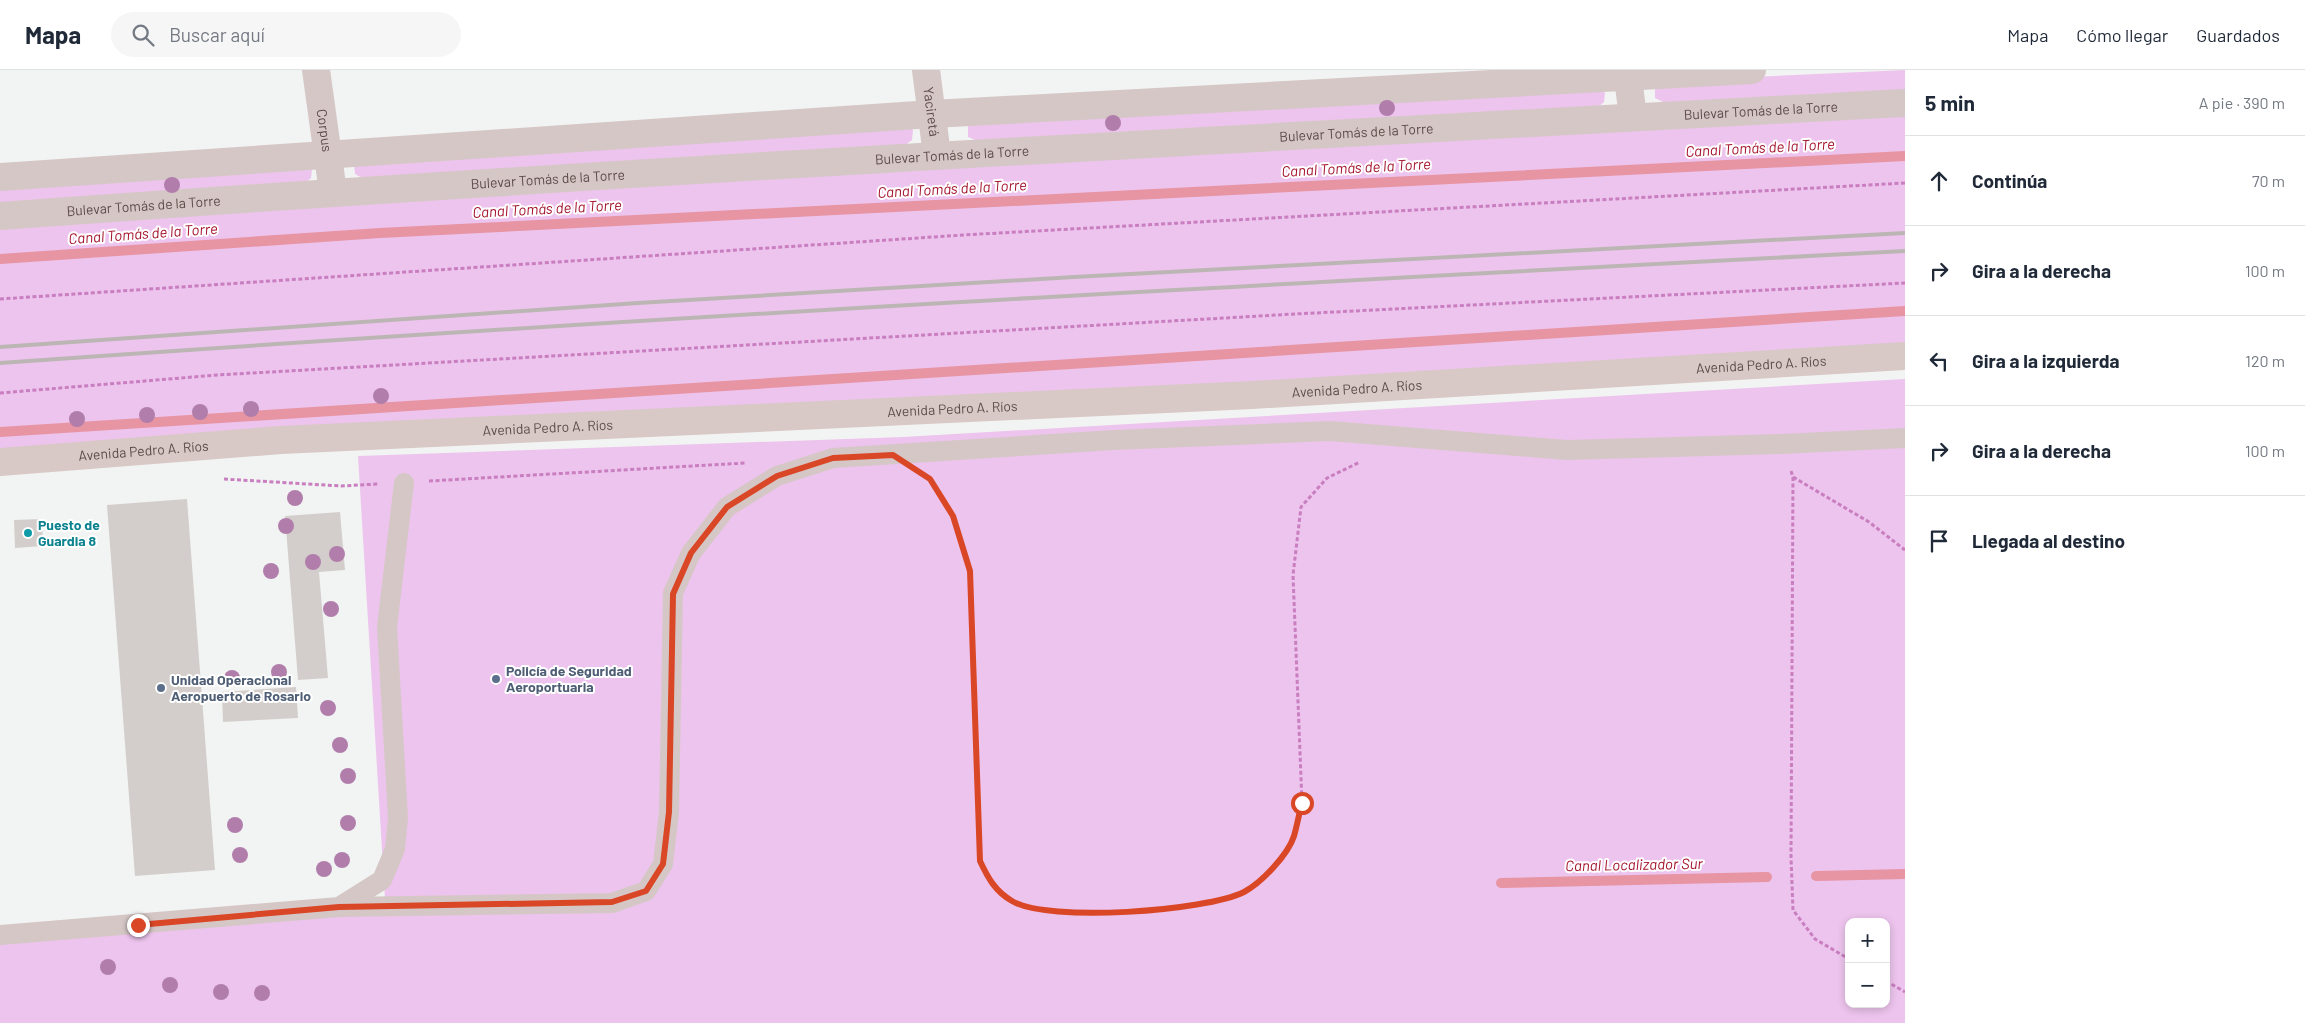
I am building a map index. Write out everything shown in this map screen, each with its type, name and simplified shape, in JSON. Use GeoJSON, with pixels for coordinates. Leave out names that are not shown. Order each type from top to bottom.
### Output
{"type":"FeatureCollection","features":[{"type":"Feature","properties":{"kind":"main road","name":"Avenida Pedro A. Ríos"},"geometry":{"type":"LineString","coordinates":[[0,462],[281,440],[1262,394],[1905,356]]}},
{"type":"Feature","properties":{"kind":"street","name":"Corpus"},"geometry":{"type":"LineString","coordinates":[[316,70],[333,192]]}},
{"type":"Feature","properties":{"kind":"street","name":"Yaciretá"},"geometry":{"type":"LineString","coordinates":[[926,70],[937,155]]}},
{"type":"Feature","properties":{"kind":"street"},"geometry":{"type":"LineString","coordinates":[[0,177],[932,114],[1627,74],[1752,70]]}},
{"type":"Feature","properties":{"kind":"street"},"geometry":{"type":"LineString","coordinates":[[1627,74],[1633,117]]}},
{"type":"Feature","properties":{"kind":"street","name":"Bulevar Tomás de la Torre"},"geometry":{"type":"LineString","coordinates":[[0,216],[333,192],[937,155],[1905,103]]}},
{"type":"Feature","properties":{"kind":"lane"},"geometry":{"type":"LineString","coordinates":[[0,935],[339,907],[612,902],[646,891],[663,864],[669,812],[673,594],[691,553],[727,507],[777,476],[833,458],[1114,440],[1330,431],[1567,450],[1782,444],[1905,438]]}},
{"type":"Feature","properties":{"kind":"lane"},"geometry":{"type":"LineString","coordinates":[[339,907],[382,880],[396,849],[398,818],[387,627],[404,483]]}},
{"type":"Feature","properties":{"kind":"path"},"geometry":{"type":"LineString","coordinates":[[0,299],[963,234],[1905,183]]}},
{"type":"Feature","properties":{"kind":"path"},"geometry":{"type":"LineString","coordinates":[[0,393],[218,375],[1285,315],[1905,283]]}},
{"type":"Feature","properties":{"kind":"path"},"geometry":{"type":"LineString","coordinates":[[1782,444],[1793,477],[1791,856],[1793,910],[1815,939],[1845,956]]}},
{"type":"Feature","properties":{"kind":"path"},"geometry":{"type":"LineString","coordinates":[[893,455],[930,479],[953,516],[970,571],[980,861],[992,887],[1013,903],[1053,912],[1134,912],[1210,904],[1244,892],[1273,869],[1293,838],[1302,803],[1293,575],[1301,507],[1327,478],[1368,458]]}},
{"type":"Feature","properties":{"kind":"path"},"geometry":{"type":"LineString","coordinates":[[224,479],[341,486],[755,463]]}},
{"type":"Feature","properties":{"kind":"path"},"geometry":{"type":"LineString","coordinates":[[1793,477],[1869,522],[1905,550]]}},
{"type":"Feature","properties":{"kind":"path"},"geometry":{"type":"LineString","coordinates":[[1890,983],[1905,992]]}},
{"type":"Feature","properties":{"kind":"shaded area"},"geometry":{"type":"Polygon","coordinates":[[[1905,70],[1905,91],[1665,103],[1655,98],[1655,87],[1664,81],[1905,70]]]}},
{"type":"Feature","properties":{"kind":"shaded area"},"geometry":{"type":"Polygon","coordinates":[[[1599,86],[1605,93],[1604,102],[1597,108],[978,141],[968,137],[968,126],[977,120],[1599,86]]]}},
{"type":"Feature","properties":{"kind":"shaded area"},"geometry":{"type":"Polygon","coordinates":[[[1905,103],[1905,356],[0,462],[0,216],[1905,103]]]}},
{"type":"Feature","properties":{"kind":"shaded area"},"geometry":{"type":"Polygon","coordinates":[[[906,124],[913,130],[912,140],[905,145],[364,179],[355,174],[354,164],[906,124]]]}},
{"type":"Feature","properties":{"kind":"shaded area"},"geometry":{"type":"Polygon","coordinates":[[[312,169],[311,178],[304,184],[0,205],[0,184],[312,169]]]}},
{"type":"Feature","properties":{"kind":"shaded area"},"geometry":{"type":"Polygon","coordinates":[[[1905,379],[1905,1023],[0,1023],[0,928],[385,899],[358,456],[903,437],[1905,379]]]}},
{"type":"Feature","properties":{"kind":"building","name":"Unidad Operacional Aeropuerto de Rosario"},"geometry":{"type":"Polygon","coordinates":[[[187,499],[215,870],[135,876],[107,505],[187,499]]]}},
{"type":"Feature","properties":{"kind":"building"},"geometry":{"type":"Polygon","coordinates":[[[340,512],[345,570],[319,572],[328,678],[298,680],[285,516],[340,512]]]}},
{"type":"Feature","properties":{"kind":"building","name":"Puesto de Guardia 8"},"geometry":{"type":"Polygon","coordinates":[[[42,519],[43,546],[15,548],[14,520],[42,519]]]}},
{"type":"Feature","properties":{"kind":"building"},"geometry":{"type":"Polygon","coordinates":[[[296,687],[298,718],[223,722],[222,692],[296,687]]]}},
{"type":"Feature","properties":{"kind":"waterway","name":"Canal Tomás de la Torre"},"geometry":{"type":"LineString","coordinates":[[0,259],[380,233],[1905,156]]}},
{"type":"Feature","properties":{"kind":"waterway"},"geometry":{"type":"LineString","coordinates":[[0,432],[1905,311]]}},
{"type":"Feature","properties":{"kind":"waterway","name":"Canal Localizador Sur"},"geometry":{"type":"LineString","coordinates":[[1816,876],[1905,874]]}},
{"type":"Feature","properties":{"kind":"waterway","name":"Canal Localizador Sur"},"geometry":{"type":"LineString","coordinates":[[1501,883],[1767,877]]}},
{"type":"Feature","properties":{"kind":"railway"},"geometry":{"type":"LineString","coordinates":[[0,347],[638,303],[1074,277],[1905,233]]}},
{"type":"Feature","properties":{"kind":"railway"},"geometry":{"type":"LineString","coordinates":[[0,363],[714,316],[1905,251]]}},
{"type":"Feature","properties":{"kind":"place","name":"Puesto de Guardia 8"},"geometry":{"type":"Point","coordinates":[28,533]}},
{"type":"Feature","properties":{"kind":"place","name":"Policía de Seguridad Aeroportuaria"},"geometry":{"type":"Point","coordinates":[496,679]}},
{"type":"Feature","properties":{"kind":"place","name":"Unidad Operacional Aeropuerto de Rosario"},"geometry":{"type":"Point","coordinates":[161,688]}},
{"type":"Feature","properties":{"kind":"route"},"geometry":{"type":"LineString","coordinates":[[138,925],[339,907],[612,902],[646,891],[663,864],[669,812],[673,594],[691,553],[727,507],[777,476],[833,458],[893,455],[930,479],[953,516],[970,571],[980,861],[992,887],[1013,903],[1053,912],[1134,912],[1210,904],[1244,892],[1273,869],[1293,838],[1302,803]]}}]}
